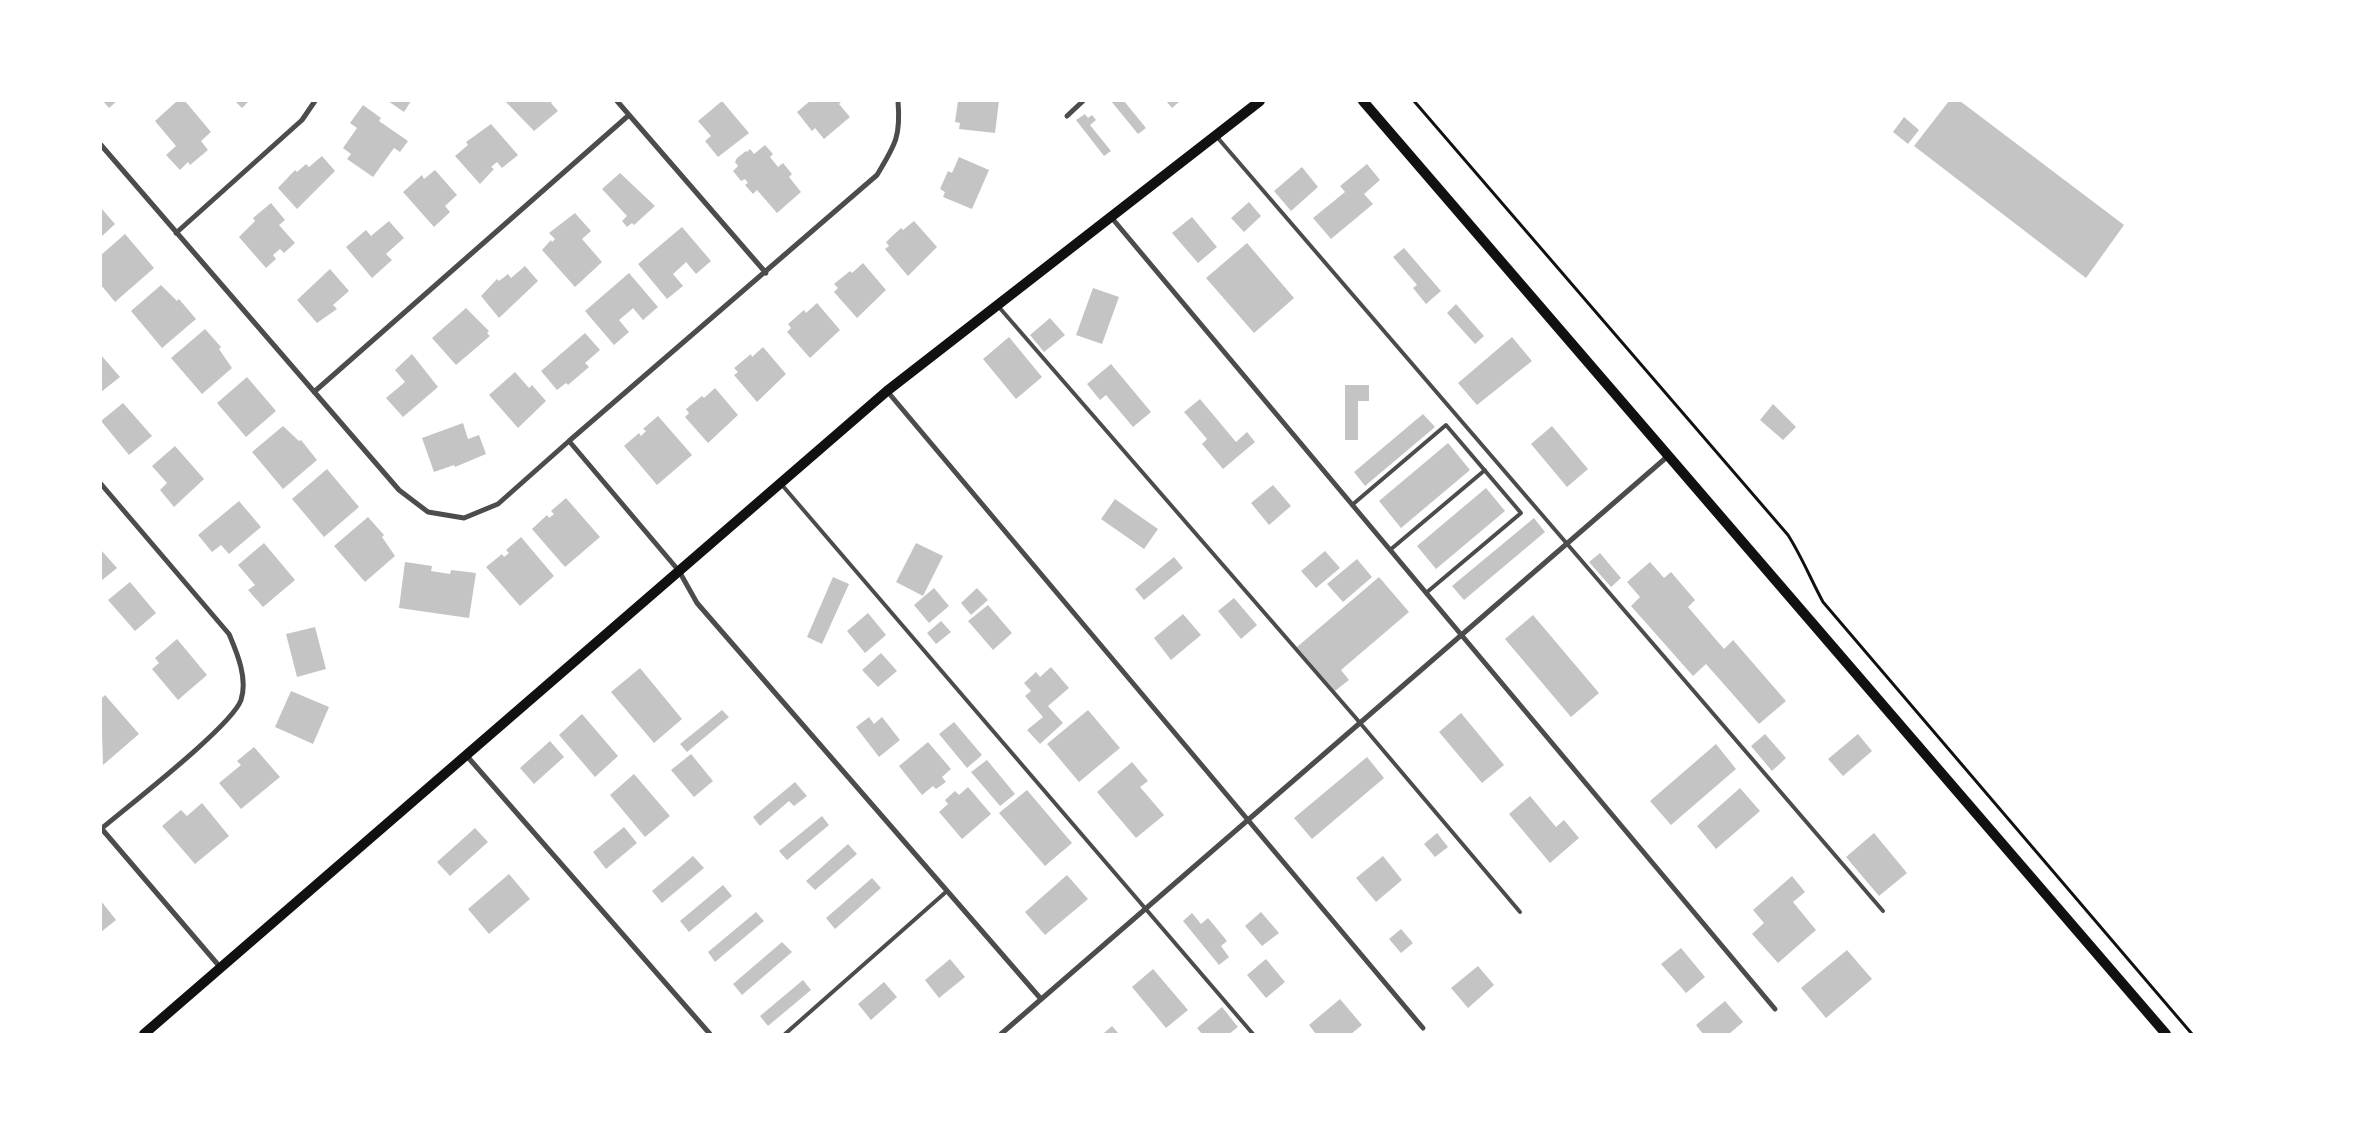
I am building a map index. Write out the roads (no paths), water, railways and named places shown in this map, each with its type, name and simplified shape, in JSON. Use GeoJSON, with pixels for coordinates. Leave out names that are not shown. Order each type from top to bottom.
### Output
{"type":"FeatureCollection","features":[{"type":"Feature","properties":{"kind":"main road"},"geometry":{"type":"LineString","coordinates":[[144,1034],[887,390],[1260,101]]}},
{"type":"Feature","properties":{"kind":"main road"},"geometry":{"type":"LineString","coordinates":[[1363,101],[2166,1034]]}},
{"type":"Feature","properties":{"kind":"street"},"geometry":{"type":"LineString","coordinates":[[176,233],[302,120],[315,101]]}},
{"type":"Feature","properties":{"kind":"street"},"geometry":{"type":"LineString","coordinates":[[617,101],[766,273]]}},
{"type":"Feature","properties":{"kind":"street"},"geometry":{"type":"LineString","coordinates":[[101,146],[399,490],[432,513],[464,518],[498,504],[877,175],[896,144],[900,122],[898,101]]}},
{"type":"Feature","properties":{"kind":"street"},"geometry":{"type":"LineString","coordinates":[[1067,116],[1083,101]]}},
{"type":"Feature","properties":{"kind":"street"},"geometry":{"type":"LineString","coordinates":[[314,392],[629,115]]}},
{"type":"Feature","properties":{"kind":"street"},"geometry":{"type":"LineString","coordinates":[[1110,216],[1775,1010]]}},
{"type":"Feature","properties":{"kind":"street"},"geometry":{"type":"LineString","coordinates":[[887,390],[1423,1028]]}},
{"type":"Feature","properties":{"kind":"street"},"geometry":{"type":"LineString","coordinates":[[569,441],[679,571],[697,603],[1041,999]]}},
{"type":"Feature","properties":{"kind":"street"},"geometry":{"type":"LineString","coordinates":[[1001,1034],[1668,456]]}},
{"type":"Feature","properties":{"kind":"street"},"geometry":{"type":"LineString","coordinates":[[101,484],[229,634],[240,661],[241,700],[221,727],[101,829],[220,967]]}},
{"type":"Feature","properties":{"kind":"street"},"geometry":{"type":"LineString","coordinates":[[466,756],[710,1034]]}},
{"type":"Feature","properties":{"kind":"lane"},"geometry":{"type":"LineString","coordinates":[[1215,136],[1568,543],[1882,910]]}},
{"type":"Feature","properties":{"kind":"lane"},"geometry":{"type":"LineString","coordinates":[[997,304],[1520,912]]}},
{"type":"Feature","properties":{"kind":"lane"},"geometry":{"type":"LineString","coordinates":[[1352,505],[1446,425],[1521,512],[1426,593]]}},
{"type":"Feature","properties":{"kind":"lane"},"geometry":{"type":"LineString","coordinates":[[1390,550],[1484,470]]}},
{"type":"Feature","properties":{"kind":"lane"},"geometry":{"type":"LineString","coordinates":[[780,483],[1147,908],[1253,1034]]}},
{"type":"Feature","properties":{"kind":"lane"},"geometry":{"type":"LineString","coordinates":[[785,1034],[947,891]]}}]}
